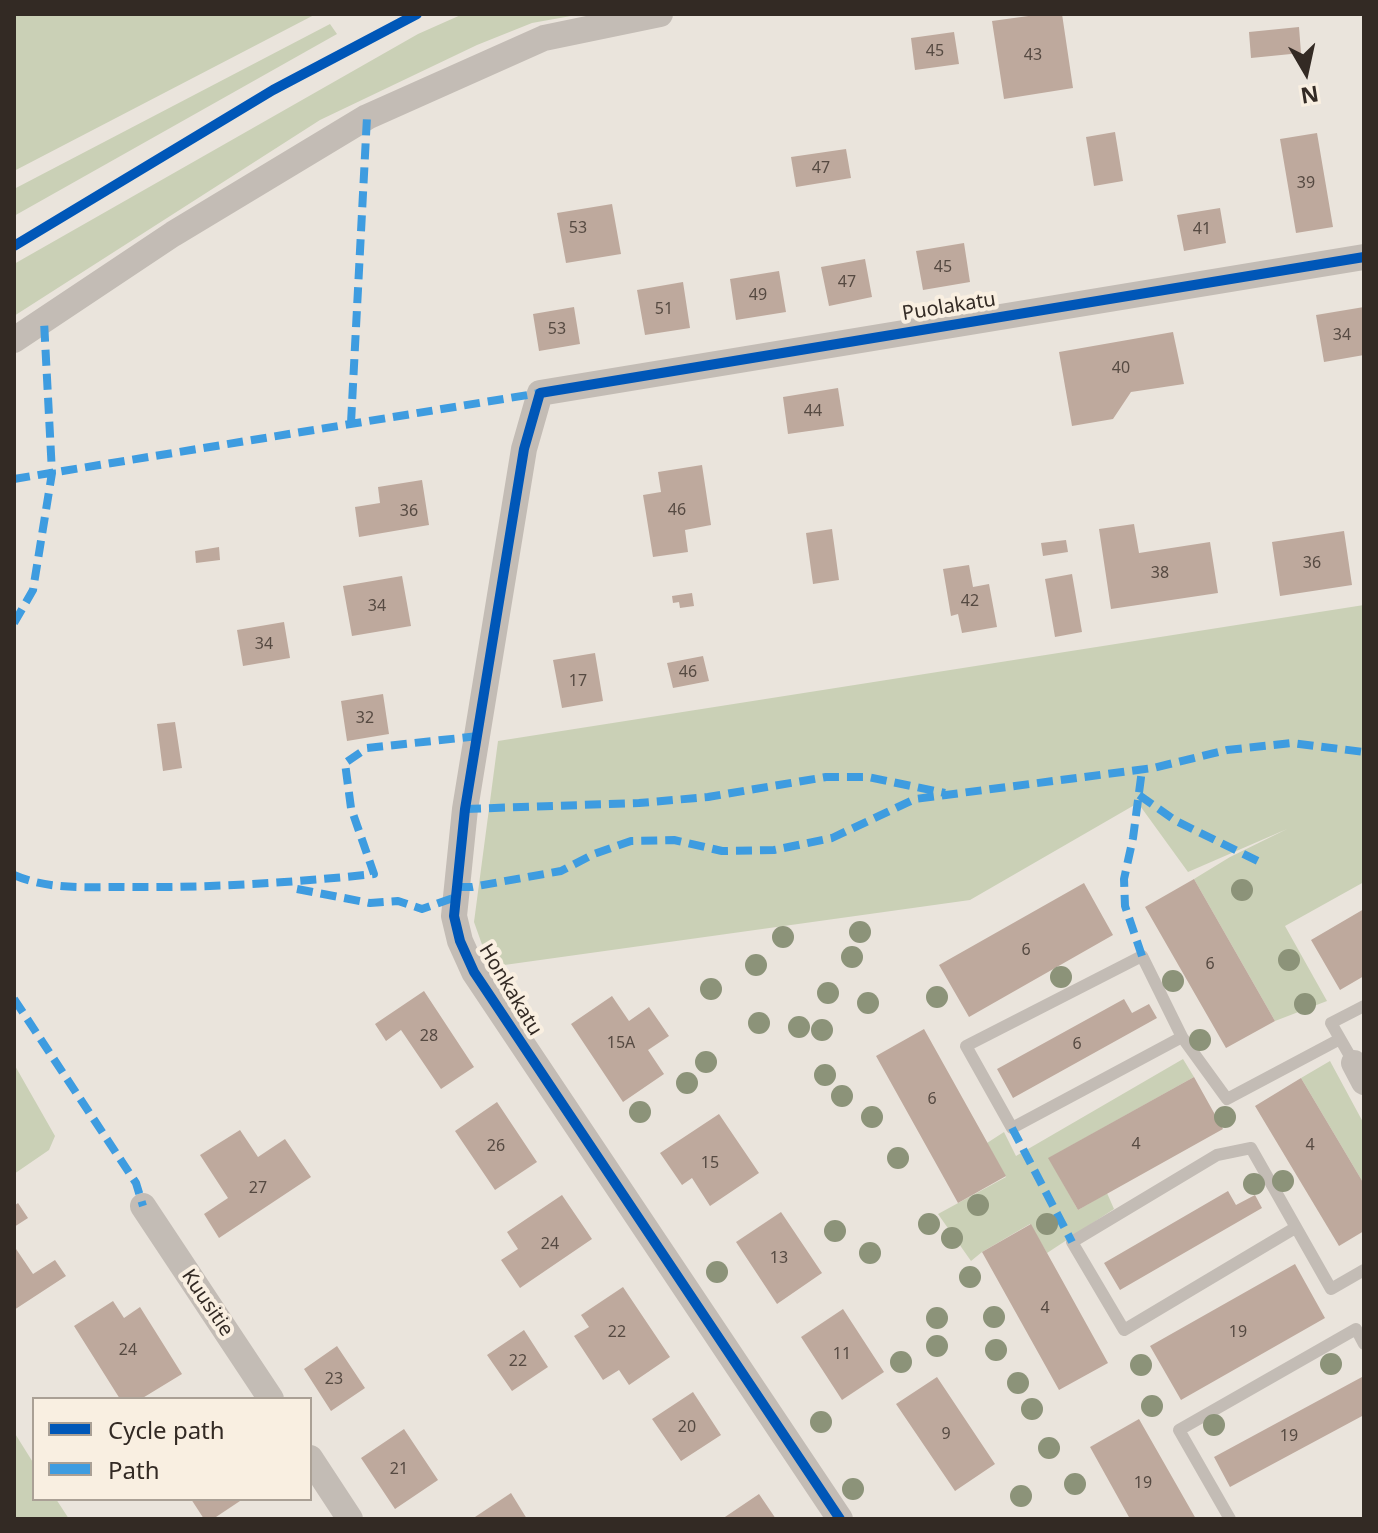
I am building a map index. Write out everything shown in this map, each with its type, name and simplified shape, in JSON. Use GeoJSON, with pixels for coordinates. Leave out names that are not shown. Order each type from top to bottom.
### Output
{"type":"FeatureCollection","features":[{"type":"Feature","properties":{"kind":"street"},"geometry":{"type":"LineString","coordinates":[[14,340],[173,234],[367,117],[544,38],[660,14]]}},
{"type":"Feature","properties":{"kind":"street","name":"Puolakatu"},"geometry":{"type":"LineString","coordinates":[[540,393],[1364,257]]}},
{"type":"Feature","properties":{"kind":"street","name":"Honkakatu"},"geometry":{"type":"LineString","coordinates":[[540,393],[524,449],[465,809],[454,916],[460,941],[474,972],[840,1519]]}},
{"type":"Feature","properties":{"kind":"street","name":"Kuusitie"},"geometry":{"type":"LineString","coordinates":[[143,1206],[270,1397]]}},
{"type":"Feature","properties":{"kind":"street"},"geometry":{"type":"LineString","coordinates":[[312,1461],[350,1519]]}},
{"type":"Feature","properties":{"kind":"lane"},"geometry":{"type":"LineString","coordinates":[[1182,1037],[1012,1128],[966,1046],[1142,956],[1182,1037],[1227,1099],[1340,1039]]}},
{"type":"Feature","properties":{"kind":"lane"},"geometry":{"type":"LineString","coordinates":[[1359,1073],[1331,1023],[1364,1006]]}},
{"type":"Feature","properties":{"kind":"lane"},"geometry":{"type":"LineString","coordinates":[[1295,1228],[1124,1330],[1072,1242],[1217,1155],[1251,1148],[1331,1289],[1364,1270]]}},
{"type":"Feature","properties":{"kind":"lane"},"geometry":{"type":"LineString","coordinates":[[1230,1519],[1179,1430],[1356,1329],[1364,1344]]}},
{"type":"Feature","properties":{"kind":"green space"},"geometry":{"type":"Polygon","coordinates":[[[14,14],[316,14],[14,171],[14,14]]]}},
{"type":"Feature","properties":{"kind":"green space"},"geometry":{"type":"Polygon","coordinates":[[[463,14],[582,14],[532,23],[477,45],[320,120],[14,316],[14,264],[418,34],[463,14]]]}},
{"type":"Feature","properties":{"kind":"green space"},"geometry":{"type":"Polygon","coordinates":[[[330,24],[337,34],[14,216],[14,189],[330,24]]]}},
{"type":"Feature","properties":{"kind":"green space"},"geometry":{"type":"Polygon","coordinates":[[[1364,605],[1364,882],[1285,926],[1327,1001],[1275,1021],[1194,879],[1287,829],[1188,872],[1138,803],[970,900],[490,967],[474,922],[498,741],[1364,605]]]}},
{"type":"Feature","properties":{"kind":"green space"},"geometry":{"type":"Polygon","coordinates":[[[1183,1059],[1194,1077],[1049,1158],[1078,1210],[1107,1193],[1114,1209],[1047,1253],[1030,1224],[971,1261],[938,1214],[1006,1177],[987,1143],[1004,1132],[1016,1156],[1183,1059]]]}},
{"type":"Feature","properties":{"kind":"green space"},"geometry":{"type":"Polygon","coordinates":[[[1330,1061],[1364,1124],[1364,1184],[1301,1078],[1330,1061]]]}},
{"type":"Feature","properties":{"kind":"green space"},"geometry":{"type":"Polygon","coordinates":[[[14,1064],[55,1136],[49,1150],[14,1174],[14,1064]]]}},
{"type":"Feature","properties":{"kind":"green space"},"geometry":{"type":"Polygon","coordinates":[[[14,1432],[32,1461],[32,1501],[57,1501],[69,1519],[14,1519],[14,1432]]]}},
{"type":"Feature","properties":{"kind":"building"},"geometry":{"type":"Polygon","coordinates":[[[1062,14],[1073,88],[1004,99],[992,21],[1062,14]]]}},
{"type":"Feature","properties":{"kind":"building"},"geometry":{"type":"Polygon","coordinates":[[[1299,27],[1301,53],[1251,58],[1249,32],[1299,27]]]}},
{"type":"Feature","properties":{"kind":"building"},"geometry":{"type":"Polygon","coordinates":[[[954,32],[959,64],[915,70],[911,38],[954,32]]]}},
{"type":"Feature","properties":{"kind":"building"},"geometry":{"type":"Polygon","coordinates":[[[1115,132],[1123,181],[1094,186],[1086,137],[1115,132]]]}},
{"type":"Feature","properties":{"kind":"building"},"geometry":{"type":"Polygon","coordinates":[[[1317,133],[1333,227],[1296,233],[1280,139],[1317,133]]]}},
{"type":"Feature","properties":{"kind":"building"},"geometry":{"type":"Polygon","coordinates":[[[846,149],[851,178],[796,187],[791,157],[846,149]]]}},
{"type":"Feature","properties":{"kind":"building"},"geometry":{"type":"Polygon","coordinates":[[[612,204],[621,254],[566,263],[557,213],[612,204]]]}},
{"type":"Feature","properties":{"kind":"building"},"geometry":{"type":"Polygon","coordinates":[[[1220,208],[1226,243],[1184,251],[1177,215],[1220,208]]]}},
{"type":"Feature","properties":{"kind":"building"},"geometry":{"type":"Polygon","coordinates":[[[964,243],[970,282],[923,290],[916,251],[964,243]]]}},
{"type":"Feature","properties":{"kind":"building"},"geometry":{"type":"Polygon","coordinates":[[[865,259],[872,297],[829,306],[821,267],[865,259]]]}},
{"type":"Feature","properties":{"kind":"building"},"geometry":{"type":"Polygon","coordinates":[[[779,271],[786,312],[736,320],[730,279],[779,271]]]}},
{"type":"Feature","properties":{"kind":"building"},"geometry":{"type":"Polygon","coordinates":[[[683,282],[690,328],[645,335],[637,290],[683,282]]]}},
{"type":"Feature","properties":{"kind":"building"},"geometry":{"type":"Polygon","coordinates":[[[574,307],[580,344],[539,351],[533,314],[574,307]]]}},
{"type":"Feature","properties":{"kind":"building"},"geometry":{"type":"Polygon","coordinates":[[[1364,307],[1364,355],[1324,362],[1316,315],[1364,307]]]}},
{"type":"Feature","properties":{"kind":"building"},"geometry":{"type":"Polygon","coordinates":[[[1173,332],[1184,384],[1131,392],[1113,419],[1072,426],[1059,352],[1173,332]]]}},
{"type":"Feature","properties":{"kind":"building"},"geometry":{"type":"Polygon","coordinates":[[[838,388],[844,426],[788,434],[783,397],[838,388]]]}},
{"type":"Feature","properties":{"kind":"building"},"geometry":{"type":"Polygon","coordinates":[[[702,465],[711,525],[685,530],[688,552],[653,557],[643,495],[661,492],[658,472],[702,465]]]}},
{"type":"Feature","properties":{"kind":"building"},"geometry":{"type":"Polygon","coordinates":[[[422,480],[429,525],[359,537],[355,507],[380,503],[378,487],[422,480]]]}},
{"type":"Feature","properties":{"kind":"building"},"geometry":{"type":"Polygon","coordinates":[[[1134,524],[1139,553],[1210,542],[1218,593],[1111,609],[1099,529],[1134,524]]]}},
{"type":"Feature","properties":{"kind":"building"},"geometry":{"type":"Polygon","coordinates":[[[832,529],[839,580],[813,584],[806,533],[832,529]]]}},
{"type":"Feature","properties":{"kind":"building"},"geometry":{"type":"Polygon","coordinates":[[[1344,531],[1352,585],[1280,596],[1272,542],[1344,531]]]}},
{"type":"Feature","properties":{"kind":"building"},"geometry":{"type":"Polygon","coordinates":[[[1066,540],[1068,552],[1043,556],[1041,543],[1066,540]]]}},
{"type":"Feature","properties":{"kind":"building"},"geometry":{"type":"Polygon","coordinates":[[[219,547],[220,560],[196,563],[195,551],[219,547]]]}},
{"type":"Feature","properties":{"kind":"building"},"geometry":{"type":"Polygon","coordinates":[[[969,565],[973,587],[989,584],[997,627],[962,633],[958,614],[951,616],[943,569],[969,565]]]}},
{"type":"Feature","properties":{"kind":"building"},"geometry":{"type":"Polygon","coordinates":[[[1072,574],[1082,632],[1055,637],[1045,579],[1072,574]]]}},
{"type":"Feature","properties":{"kind":"building"},"geometry":{"type":"Polygon","coordinates":[[[402,576],[411,626],[352,636],[343,586],[402,576]]]}},
{"type":"Feature","properties":{"kind":"building"},"geometry":{"type":"Polygon","coordinates":[[[692,593],[694,606],[680,608],[679,602],[673,603],[672,596],[692,593]]]}},
{"type":"Feature","properties":{"kind":"building"},"geometry":{"type":"Polygon","coordinates":[[[284,622],[290,658],[243,666],[237,630],[284,622]]]}},
{"type":"Feature","properties":{"kind":"building"},"geometry":{"type":"Polygon","coordinates":[[[595,653],[603,701],[562,708],[553,660],[595,653]]]}},
{"type":"Feature","properties":{"kind":"building"},"geometry":{"type":"Polygon","coordinates":[[[703,656],[709,681],[673,688],[667,663],[703,656]]]}},
{"type":"Feature","properties":{"kind":"building"},"geometry":{"type":"Polygon","coordinates":[[[383,694],[389,734],[347,741],[341,701],[383,694]]]}},
{"type":"Feature","properties":{"kind":"building"},"geometry":{"type":"Polygon","coordinates":[[[175,722],[182,768],[163,771],[157,724],[175,722]]]}},
{"type":"Feature","properties":{"kind":"building"},"geometry":{"type":"Polygon","coordinates":[[[1194,879],[1275,1021],[1226,1048],[1145,907],[1194,879]]]}},
{"type":"Feature","properties":{"kind":"building"},"geometry":{"type":"Polygon","coordinates":[[[1084,883],[1113,935],[969,1017],[939,965],[1084,883]]]}},
{"type":"Feature","properties":{"kind":"building"},"geometry":{"type":"Polygon","coordinates":[[[1364,909],[1364,976],[1340,990],[1311,940],[1364,909]]]}},
{"type":"Feature","properties":{"kind":"building"},"geometry":{"type":"Polygon","coordinates":[[[424,991],[474,1067],[441,1089],[401,1030],[386,1041],[375,1024],[424,991]]]}},
{"type":"Feature","properties":{"kind":"building"},"geometry":{"type":"Polygon","coordinates":[[[612,996],[629,1021],[649,1007],[669,1036],[648,1050],[664,1074],[623,1102],[571,1024],[612,996]]]}},
{"type":"Feature","properties":{"kind":"building"},"geometry":{"type":"Polygon","coordinates":[[[1124,999],[1132,1013],[1149,1004],[1157,1018],[1013,1098],[997,1069],[1124,999]]]}},
{"type":"Feature","properties":{"kind":"building"},"geometry":{"type":"Polygon","coordinates":[[[924,1029],[1006,1176],[958,1203],[876,1056],[924,1029]]]}},
{"type":"Feature","properties":{"kind":"building"},"geometry":{"type":"Polygon","coordinates":[[[1194,1077],[1223,1129],[1078,1210],[1048,1158],[1194,1077]]]}},
{"type":"Feature","properties":{"kind":"building"},"geometry":{"type":"Polygon","coordinates":[[[1301,1078],[1364,1184],[1364,1231],[1339,1246],[1255,1106],[1301,1078]]]}},
{"type":"Feature","properties":{"kind":"building"},"geometry":{"type":"Polygon","coordinates":[[[497,1102],[537,1162],[495,1190],[455,1131],[497,1102]]]}},
{"type":"Feature","properties":{"kind":"building"},"geometry":{"type":"Polygon","coordinates":[[[719,1114],[759,1173],[710,1206],[692,1178],[682,1185],[660,1153],[719,1114]]]}},
{"type":"Feature","properties":{"kind":"building"},"geometry":{"type":"Polygon","coordinates":[[[240,1130],[258,1157],[285,1139],[311,1177],[219,1238],[204,1214],[228,1198],[200,1155],[240,1130]]]}},
{"type":"Feature","properties":{"kind":"building"},"geometry":{"type":"Polygon","coordinates":[[[1228,1191],[1236,1205],[1255,1195],[1262,1208],[1120,1290],[1104,1263],[1228,1191]]]}},
{"type":"Feature","properties":{"kind":"building"},"geometry":{"type":"Polygon","coordinates":[[[562,1195],[592,1239],[520,1288],[501,1260],[518,1249],[507,1232],[562,1195]]]}},
{"type":"Feature","properties":{"kind":"building"},"geometry":{"type":"Polygon","coordinates":[[[18,1203],[28,1218],[14,1227],[14,1206],[18,1203]]]}},
{"type":"Feature","properties":{"kind":"building"},"geometry":{"type":"Polygon","coordinates":[[[781,1212],[822,1273],[777,1304],[736,1242],[781,1212]]]}},
{"type":"Feature","properties":{"kind":"building"},"geometry":{"type":"Polygon","coordinates":[[[1031,1224],[1108,1363],[1059,1390],[982,1252],[1031,1224]]]}},
{"type":"Feature","properties":{"kind":"building"},"geometry":{"type":"Polygon","coordinates":[[[14,1246],[33,1274],[55,1260],[66,1276],[14,1310],[14,1246]]]}},
{"type":"Feature","properties":{"kind":"building"},"geometry":{"type":"Polygon","coordinates":[[[1295,1264],[1325,1318],[1181,1400],[1150,1346],[1295,1264]]]}},
{"type":"Feature","properties":{"kind":"building"},"geometry":{"type":"Polygon","coordinates":[[[623,1287],[670,1357],[629,1385],[619,1370],[603,1380],[574,1336],[589,1327],[581,1315],[623,1287]]]}},
{"type":"Feature","properties":{"kind":"building"},"geometry":{"type":"Polygon","coordinates":[[[113,1301],[124,1318],[140,1307],[182,1374],[144,1397],[119,1397],[74,1326],[113,1301]]]}},
{"type":"Feature","properties":{"kind":"building"},"geometry":{"type":"Polygon","coordinates":[[[843,1309],[884,1372],[842,1400],[801,1337],[843,1309]]]}},
{"type":"Feature","properties":{"kind":"building"},"geometry":{"type":"Polygon","coordinates":[[[524,1330],[548,1367],[512,1391],[487,1355],[524,1330]]]}},
{"type":"Feature","properties":{"kind":"building"},"geometry":{"type":"Polygon","coordinates":[[[337,1346],[365,1388],[331,1411],[304,1369],[337,1346]]]}},
{"type":"Feature","properties":{"kind":"building"},"geometry":{"type":"Polygon","coordinates":[[[937,1377],[995,1464],[955,1491],[896,1404],[937,1377]]]}},
{"type":"Feature","properties":{"kind":"building"},"geometry":{"type":"Polygon","coordinates":[[[1362,1377],[1364,1415],[1230,1487],[1214,1457],[1362,1377]]]}},
{"type":"Feature","properties":{"kind":"building"},"geometry":{"type":"Polygon","coordinates":[[[693,1392],[721,1435],[681,1461],[652,1419],[693,1392]]]}},
{"type":"Feature","properties":{"kind":"building"},"geometry":{"type":"Polygon","coordinates":[[[1139,1419],[1196,1519],[1130,1519],[1090,1447],[1139,1419]]]}},
{"type":"Feature","properties":{"kind":"building"},"geometry":{"type":"Polygon","coordinates":[[[404,1429],[438,1480],[395,1509],[361,1458],[404,1429]]]}},
{"type":"Feature","properties":{"kind":"building"},"geometry":{"type":"Polygon","coordinates":[[[511,1493],[527,1519],[472,1519],[511,1493]]]}},
{"type":"Feature","properties":{"kind":"building"},"geometry":{"type":"Polygon","coordinates":[[[759,1494],[776,1519],[722,1519],[759,1494]]]}},
{"type":"Feature","properties":{"kind":"building"},"geometry":{"type":"Polygon","coordinates":[[[192,1501],[240,1501],[213,1519],[204,1519],[192,1501]]]}},
{"type":"Feature","properties":{"kind":"marked path"},"geometry":{"type":"LineString","coordinates":[[351,423],[367,117]]}},
{"type":"Feature","properties":{"kind":"marked path"},"geometry":{"type":"LineString","coordinates":[[14,623],[33,590],[52,473],[44,321]]}},
{"type":"Feature","properties":{"kind":"marked path"},"geometry":{"type":"LineString","coordinates":[[14,479],[540,393]]}},
{"type":"Feature","properties":{"kind":"marked path"},"geometry":{"type":"LineString","coordinates":[[14,875],[68,887],[154,887],[248,884],[374,874],[351,808],[345,763],[367,748],[479,736]]}},
{"type":"Feature","properties":{"kind":"marked path"},"geometry":{"type":"LineString","coordinates":[[457,887],[561,871],[594,854],[631,841],[674,840],[722,851],[774,850],[832,838],[915,799],[1153,768],[1227,750],[1292,743],[1364,752]]}},
{"type":"Feature","properties":{"kind":"marked path"},"geometry":{"type":"LineString","coordinates":[[1142,770],[1124,879],[1125,906],[1142,956]]}},
{"type":"Feature","properties":{"kind":"marked path"},"geometry":{"type":"LineString","coordinates":[[465,809],[639,803],[708,797],[826,777],[868,777],[945,793]]}},
{"type":"Feature","properties":{"kind":"marked path"},"geometry":{"type":"LineString","coordinates":[[1139,795],[1176,821],[1258,861]]}},
{"type":"Feature","properties":{"kind":"marked path"},"geometry":{"type":"LineString","coordinates":[[297,889],[370,903],[398,901],[422,909],[456,897]]}},
{"type":"Feature","properties":{"kind":"marked path"},"geometry":{"type":"LineString","coordinates":[[14,999],[136,1183],[143,1206]]}},
{"type":"Feature","properties":{"kind":"marked path"},"geometry":{"type":"LineString","coordinates":[[1012,1128],[1072,1242]]}},
{"type":"Feature","properties":{"kind":"cycle path"},"geometry":{"type":"LineString","coordinates":[[14,246],[273,90],[417,14]]}},
{"type":"Feature","properties":{"kind":"cycle path"},"geometry":{"type":"LineString","coordinates":[[840,1519],[474,972],[460,941],[454,916],[465,809],[524,449],[540,393],[1364,257]]}}]}
